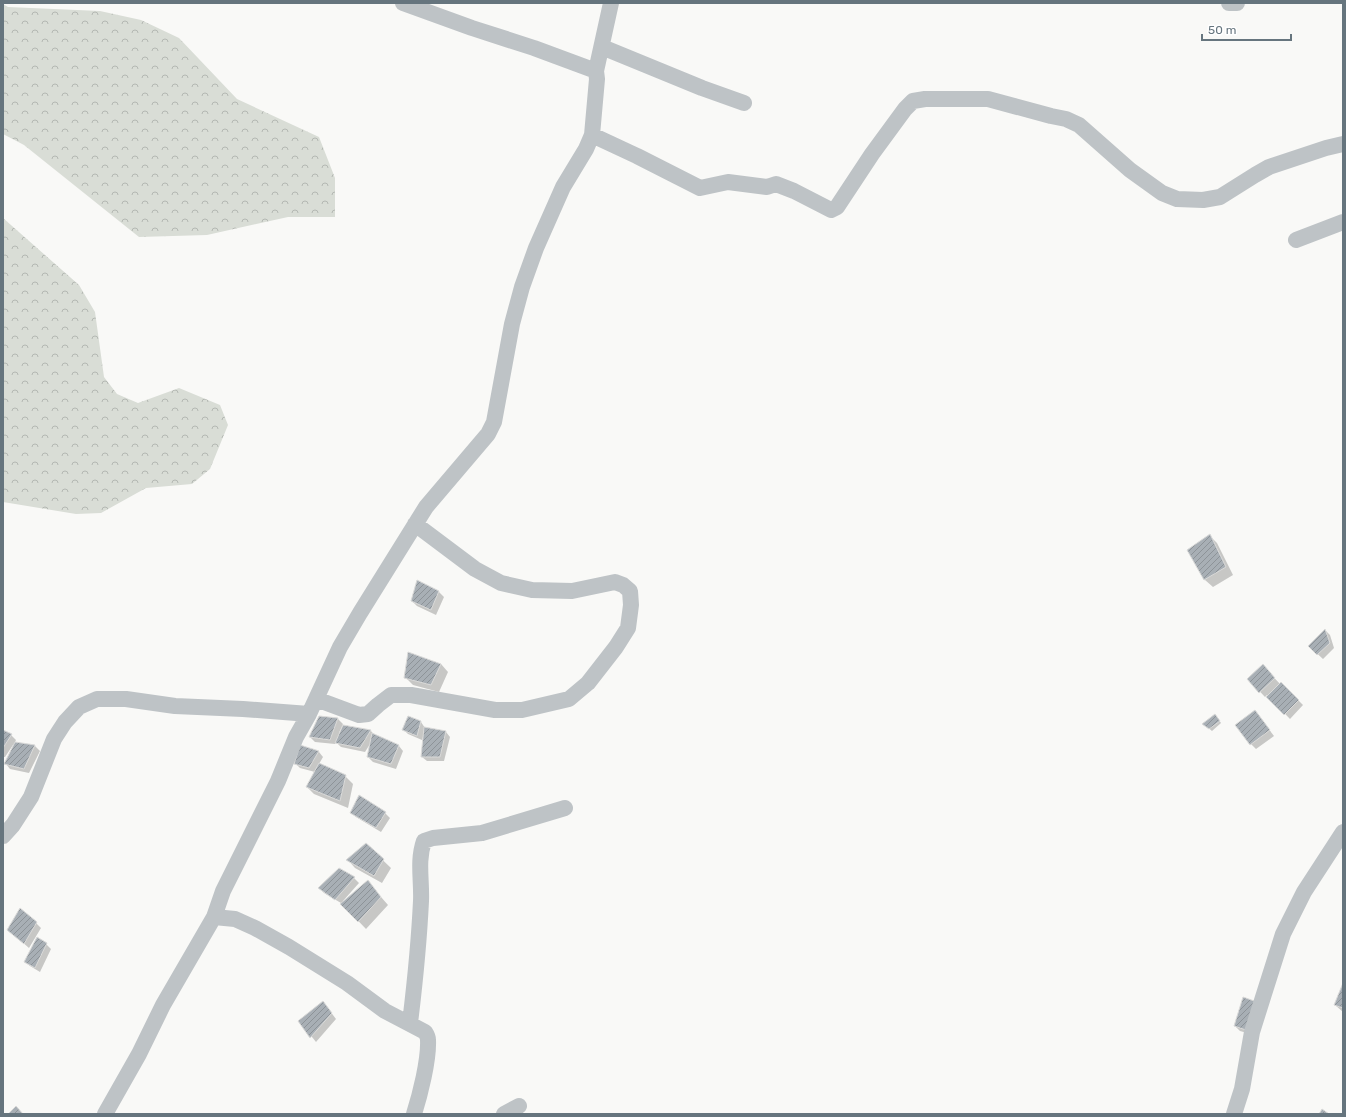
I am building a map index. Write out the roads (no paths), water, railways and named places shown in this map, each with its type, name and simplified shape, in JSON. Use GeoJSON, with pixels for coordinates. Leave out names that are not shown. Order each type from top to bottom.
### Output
{"type":"FeatureCollection","features":[{"type":"Feature","properties":{"kind":"street"},"geometry":{"type":"LineString","coordinates":[[403,3],[596,71]]}},
{"type":"Feature","properties":{"kind":"street"},"geometry":{"type":"LineString","coordinates":[[106,1114],[139,1054],[163,1005],[214,916],[225,885],[278,781],[296,737],[309,714],[348,633],[426,507],[488,434],[494,422],[512,324],[522,287],[536,248],[563,187],[586,150],[592,135],[597,79],[596,71],[611,3]]}},
{"type":"Feature","properties":{"kind":"street"},"geometry":{"type":"LineString","coordinates":[[1229,3],[1237,3]]}},
{"type":"Feature","properties":{"kind":"street"},"geometry":{"type":"LineString","coordinates":[[602,47],[702,88],[744,102]]}},
{"type":"Feature","properties":{"kind":"street"},"geometry":{"type":"LineString","coordinates":[[592,135],[700,188],[728,182],[767,187],[776,184],[794,191],[831,210],[837,207],[872,154],[905,109],[913,101],[925,99],[988,99],[1066,119],[1079,125],[1130,170],[1162,193],[1177,199],[1203,200],[1220,197],[1269,167],[1326,148],[1343,144]]}},
{"type":"Feature","properties":{"kind":"street"},"geometry":{"type":"LineString","coordinates":[[1296,240],[1343,222]]}},
{"type":"Feature","properties":{"kind":"street"},"geometry":{"type":"LineString","coordinates":[[316,699],[359,715],[368,714],[391,695],[411,695],[495,710],[522,710],[569,699],[588,682],[616,647],[628,628],[632,604],[630,591],[623,585],[615,582],[572,591],[532,590],[501,583],[475,569],[415,524]]}},
{"type":"Feature","properties":{"kind":"street"},"geometry":{"type":"LineString","coordinates":[[3,836],[13,825],[31,797],[54,739],[65,722],[79,707],[97,699],[126,699],[175,706],[243,708],[309,714]]}},
{"type":"Feature","properties":{"kind":"street"},"geometry":{"type":"LineString","coordinates":[[410,1023],[418,952],[421,892],[419,863],[424,841],[433,838],[482,833],[565,808]]}},
{"type":"Feature","properties":{"kind":"street"},"geometry":{"type":"LineString","coordinates":[[1234,1114],[1242,1089],[1252,1032],[1283,934],[1304,892],[1343,832]]}},
{"type":"Feature","properties":{"kind":"street"},"geometry":{"type":"LineString","coordinates":[[214,916],[235,919],[255,928],[347,983],[385,1011],[425,1032],[428,1038],[424,1071],[414,1114]]}},
{"type":"Feature","properties":{"kind":"street"},"geometry":{"type":"LineString","coordinates":[[504,1114],[519,1106]]}}]}
